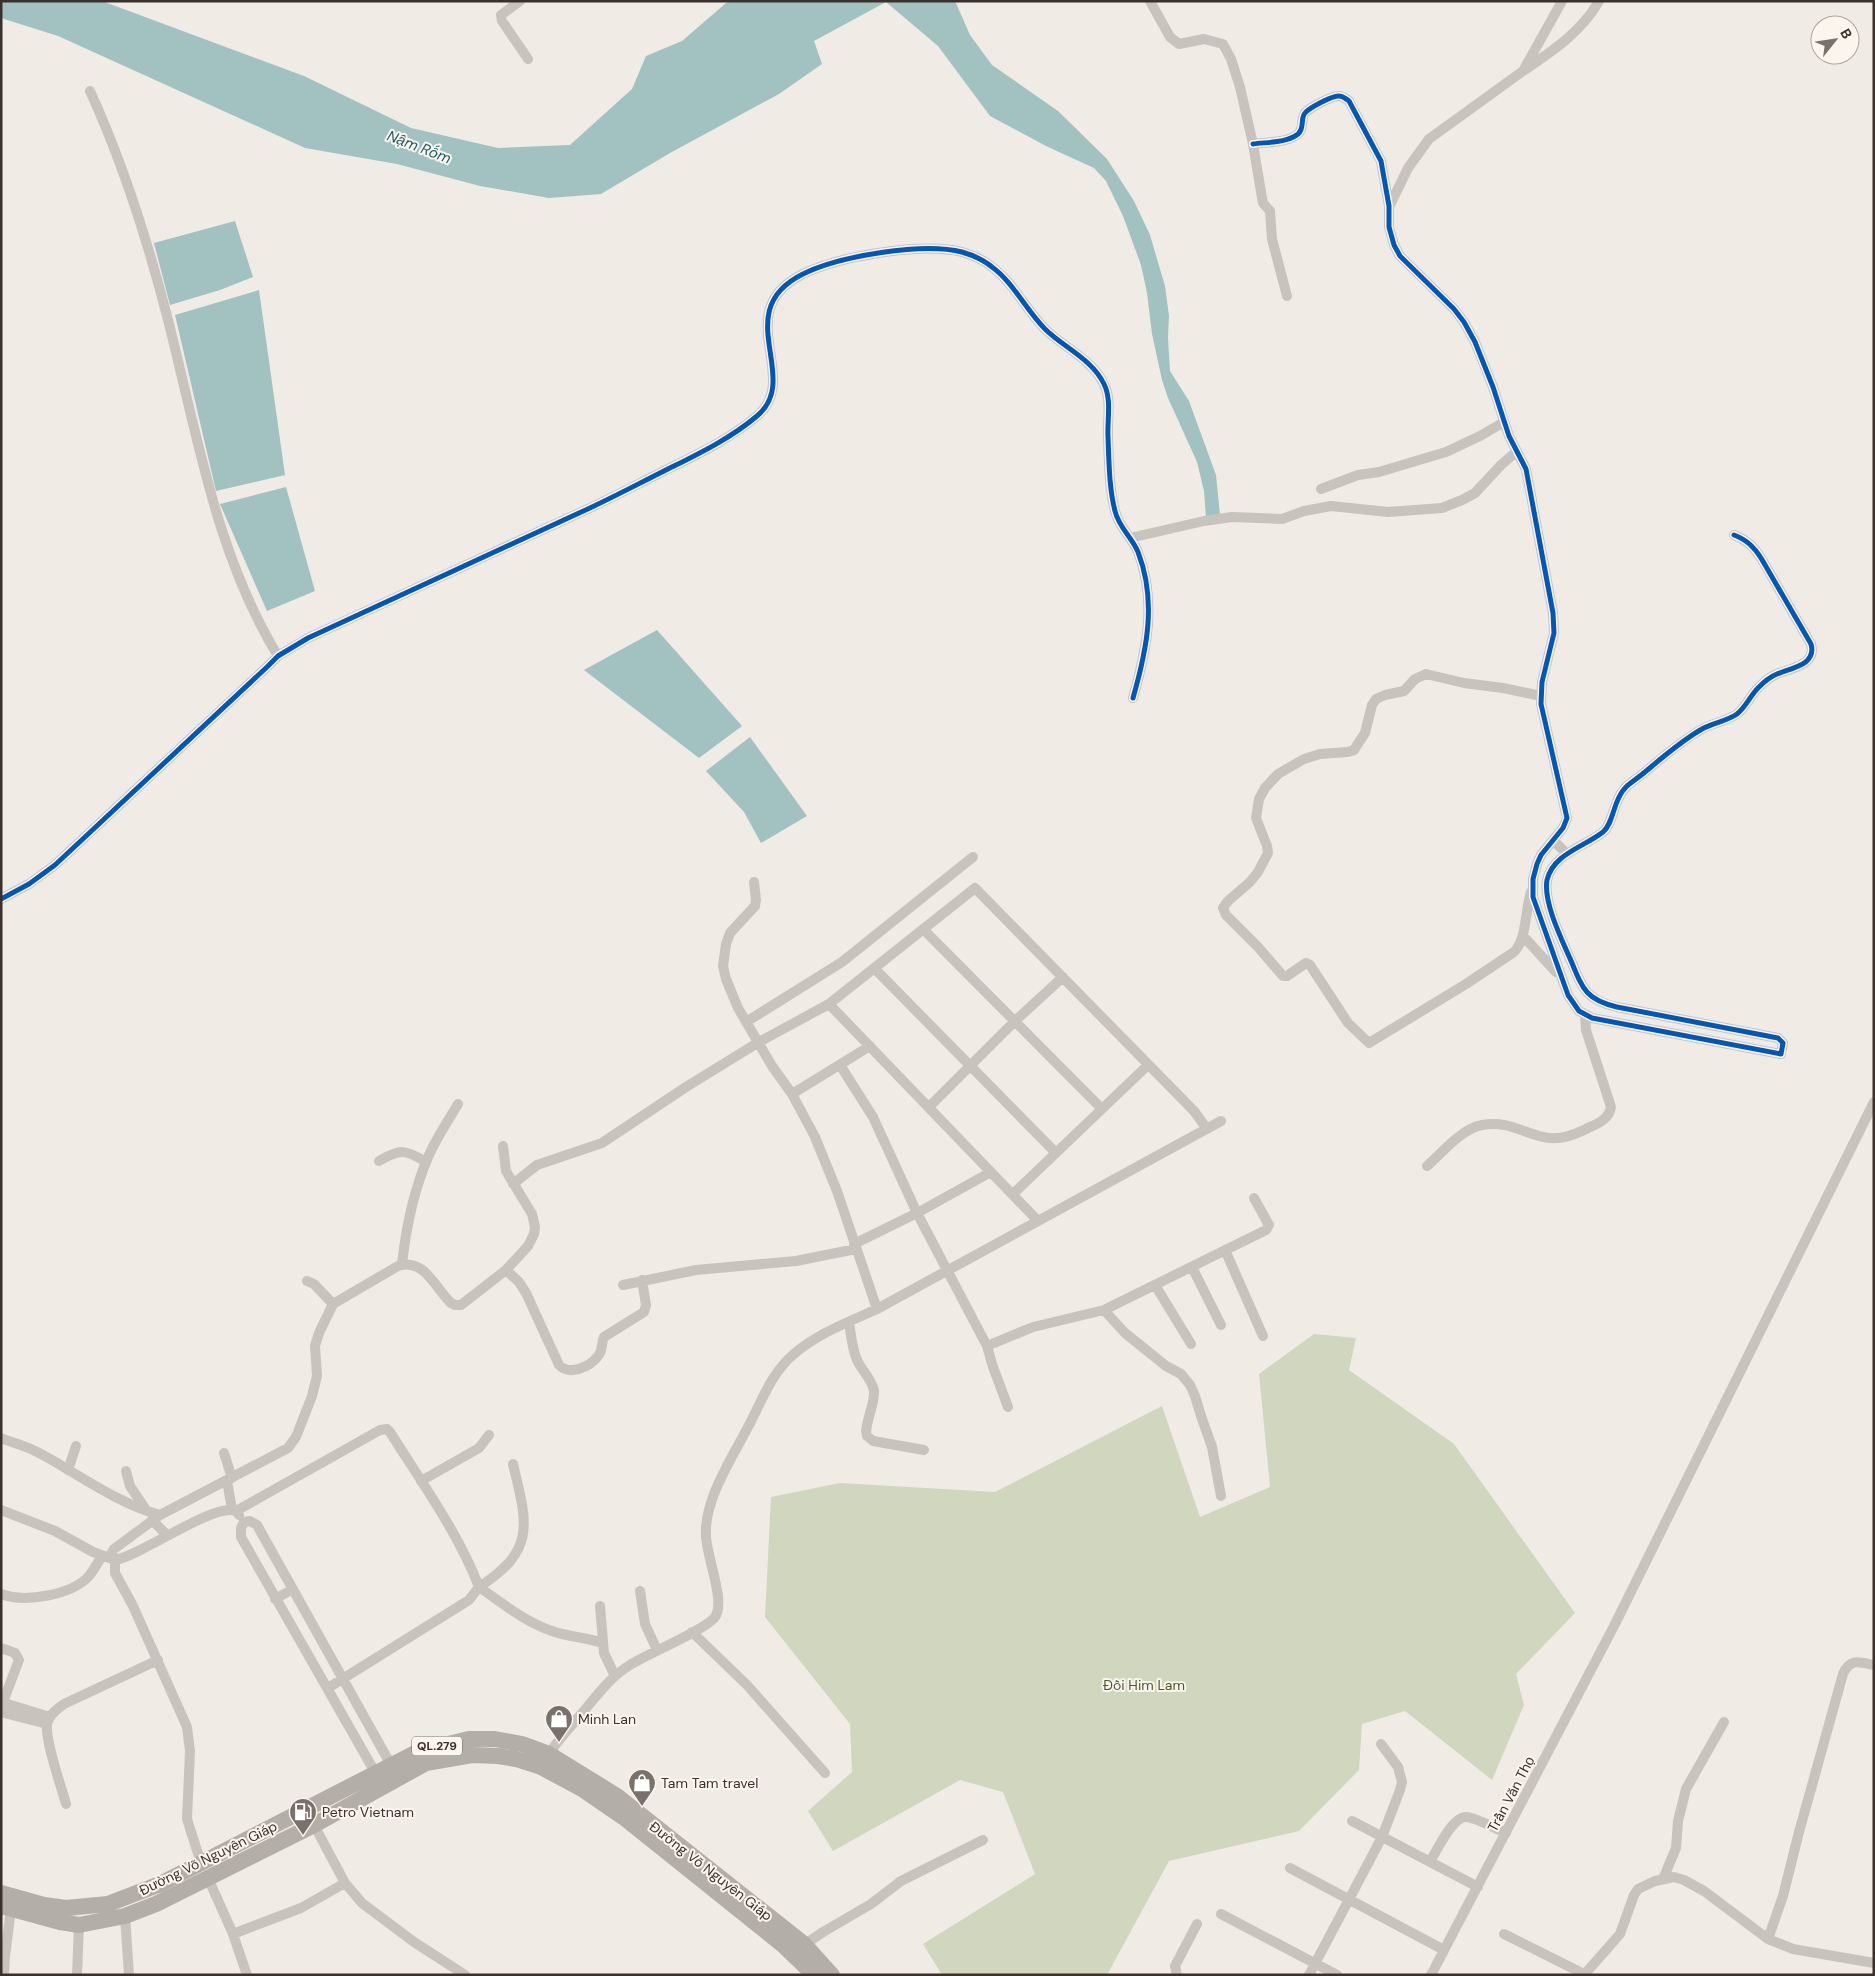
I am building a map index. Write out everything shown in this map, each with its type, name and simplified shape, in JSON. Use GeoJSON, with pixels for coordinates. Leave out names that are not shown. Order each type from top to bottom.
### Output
{"type":"FeatureCollection","features":[{"type":"Feature","properties":{"kind":"highway","name":"Đường Võ Nguyên Giáp"},"geometry":{"type":"LineString","coordinates":[[10,1904],[66,1908],[108,1904],[160,1884],[376,1774],[419,1750],[469,1739],[495,1739],[522,1744],[627,1820],[832,1975]]}},
{"type":"Feature","properties":{"kind":"highway","name":"Đường Võ Nguyên Giáp"},"geometry":{"type":"LineString","coordinates":[[1,1893],[10,1904],[60,1922],[79,1925],[126,1916],[156,1904],[314,1825],[426,1763],[451,1758],[481,1756],[545,1761]]}},
{"type":"Feature","properties":{"kind":"highway","name":"Đường Võ Nguyên Giáp"},"geometry":{"type":"LineString","coordinates":[[798,1949],[814,1975]]}},
{"type":"Feature","properties":{"kind":"street"},"geometry":{"type":"LineString","coordinates":[[520,1],[501,15],[502,21],[528,59]]}},
{"type":"Feature","properties":{"kind":"street"},"geometry":{"type":"LineString","coordinates":[[1150,1],[1170,37],[1178,44],[1204,39],[1223,44],[1231,59],[1240,87],[1253,144],[1263,203],[1270,211],[1272,239],[1288,296]]}},
{"type":"Feature","properties":{"kind":"street"},"geometry":{"type":"LineString","coordinates":[[1523,71],[1562,1]]}},
{"type":"Feature","properties":{"kind":"street"},"geometry":{"type":"LineString","coordinates":[[1389,206],[1408,168],[1429,140],[1562,44],[1584,24],[1599,1]]}},
{"type":"Feature","properties":{"kind":"street"},"geometry":{"type":"LineString","coordinates":[[90,91],[113,140],[146,241],[167,316],[204,473],[236,571],[262,630],[278,656]]}},
{"type":"Feature","properties":{"kind":"street"},"geometry":{"type":"LineString","coordinates":[[1253,144],[1278,142],[1293,137],[1299,133],[1304,114],[1307,110],[1334,96],[1344,97],[1349,101],[1381,161],[1389,206],[1389,226],[1394,245],[1400,256],[1454,309],[1464,322],[1482,360],[1504,422],[1528,476],[1532,508],[1542,549],[1552,607],[1554,633],[1542,682],[1543,717],[1567,812],[1557,862],[1548,880],[1547,894],[1552,912],[1580,983],[1591,998],[1617,1008],[1778,1038],[1782,1041],[1781,1054],[1604,1021],[1585,1015],[1574,1004],[1560,975],[1535,907],[1532,889]]}},
{"type":"Feature","properties":{"kind":"street"},"geometry":{"type":"LineString","coordinates":[[1,900],[29,884],[55,865],[278,656],[308,638],[621,494],[686,460],[741,428],[760,414],[767,406],[772,387],[767,316],[774,297],[781,288],[805,273],[830,264],[873,254],[935,249],[960,252],[992,266],[1003,277],[1027,310],[1048,332],[1095,370],[1103,381],[1108,394],[1108,435],[1115,514],[1121,527],[1139,554],[1143,569],[1149,620],[1144,661],[1133,698]]}},
{"type":"Feature","properties":{"kind":"street"},"geometry":{"type":"LineString","coordinates":[[1321,489],[1358,475],[1379,472],[1446,452],[1504,422]]}},
{"type":"Feature","properties":{"kind":"street"},"geometry":{"type":"LineString","coordinates":[[1130,538],[1204,521],[1232,517],[1282,519],[1304,511],[1331,506],[1388,512],[1442,508],[1475,493],[1516,452]]}},
{"type":"Feature","properties":{"kind":"street"},"geometry":{"type":"LineString","coordinates":[[1541,696],[1491,686],[1464,683],[1426,674],[1415,679],[1404,692],[1385,695],[1373,702],[1365,733],[1354,750],[1310,756],[1278,774],[1265,788],[1259,799],[1256,816],[1258,828],[1267,846],[1268,853],[1258,872],[1250,882],[1228,900],[1223,908],[1226,915],[1258,947],[1282,976],[1287,976],[1306,964],[1310,965],[1348,1023],[1369,1043],[1496,964],[1518,948],[1523,936],[1526,909],[1537,864],[1560,848],[1603,832],[1624,789],[1660,759],[1703,728],[1735,715],[1764,682],[1775,675],[1806,662],[1811,657],[1811,644],[1758,553],[1745,540],[1734,535]]}},
{"type":"Feature","properties":{"kind":"street"},"geometry":{"type":"LineString","coordinates":[[746,1022],[842,962],[973,857]]}},
{"type":"Feature","properties":{"kind":"street"},"geometry":{"type":"LineString","coordinates":[[754,882],[755,906],[728,938],[723,966],[729,991],[758,1042],[792,1094],[823,1153],[877,1309]]}},
{"type":"Feature","properties":{"kind":"street"},"geometry":{"type":"LineString","coordinates":[[513,1184],[537,1165],[594,1147],[613,1137],[686,1087],[758,1042],[829,1004],[975,888],[1194,1111],[1207,1128]]}},
{"type":"Feature","properties":{"kind":"street"},"geometry":{"type":"LineString","coordinates":[[923,929],[1102,1108]]}},
{"type":"Feature","properties":{"kind":"street"},"geometry":{"type":"LineString","coordinates":[[1523,936],[1560,975]]}},
{"type":"Feature","properties":{"kind":"street"},"geometry":{"type":"LineString","coordinates":[[874,968],[1056,1152]]}},
{"type":"Feature","properties":{"kind":"street"},"geometry":{"type":"LineString","coordinates":[[929,1107],[1015,1021],[1063,977]]}},
{"type":"Feature","properties":{"kind":"street"},"geometry":{"type":"LineString","coordinates":[[829,1004],[1038,1221]]}},
{"type":"Feature","properties":{"kind":"street"},"geometry":{"type":"LineString","coordinates":[[1427,1166],[1465,1133],[1481,1125],[1510,1125],[1544,1137],[1557,1138],[1582,1131],[1603,1120],[1610,1112],[1611,1107],[1586,1030],[1585,1015]]}},
{"type":"Feature","properties":{"kind":"street"},"geometry":{"type":"LineString","coordinates":[[792,1094],[870,1046]]}},
{"type":"Feature","properties":{"kind":"street"},"geometry":{"type":"LineString","coordinates":[[840,1065],[873,1117],[917,1213],[987,1346],[1008,1407]]}},
{"type":"Feature","properties":{"kind":"street"},"geometry":{"type":"LineString","coordinates":[[1013,1194],[1148,1065]]}},
{"type":"Feature","properties":{"kind":"street","name":"Trần Văn Thọ"},"geometry":{"type":"LineString","coordinates":[[1431,1975],[1614,1626],[1874,1102]]}},
{"type":"Feature","properties":{"kind":"street"},"geometry":{"type":"LineString","coordinates":[[402,1264],[412,1207],[426,1162],[458,1104]]}},
{"type":"Feature","properties":{"kind":"street"},"geometry":{"type":"LineString","coordinates":[[545,1761],[597,1695],[615,1676],[630,1664],[692,1632],[714,1618],[719,1607],[718,1593],[706,1546],[706,1528],[710,1508],[726,1466],[770,1382],[780,1368],[805,1345],[819,1336],[877,1309],[1221,1121]]}},
{"type":"Feature","properties":{"kind":"street"},"geometry":{"type":"LineString","coordinates":[[1,1594],[31,1599],[68,1589],[89,1576],[109,1558],[114,1549],[156,1518],[288,1448],[296,1437],[312,1396],[317,1376],[315,1346],[334,1304],[402,1264],[412,1265],[424,1272],[435,1282],[448,1299],[458,1306],[469,1301],[506,1270],[528,1246],[535,1227],[532,1214],[513,1184],[504,1164],[503,1146]]}},
{"type":"Feature","properties":{"kind":"street"},"geometry":{"type":"LineString","coordinates":[[379,1161],[394,1152],[401,1151],[410,1152],[426,1162]]}},
{"type":"Feature","properties":{"kind":"street"},"geometry":{"type":"LineString","coordinates":[[623,1285],[696,1270],[796,1261],[855,1246],[991,1172]]}},
{"type":"Feature","properties":{"kind":"street"},"geometry":{"type":"LineString","coordinates":[[987,1346],[1033,1327],[1104,1310],[1269,1228],[1254,1198]]}},
{"type":"Feature","properties":{"kind":"street"},"geometry":{"type":"LineString","coordinates":[[1225,1250],[1263,1336]]}},
{"type":"Feature","properties":{"kind":"street"},"geometry":{"type":"LineString","coordinates":[[1192,1267],[1221,1325]]}},
{"type":"Feature","properties":{"kind":"street"},"geometry":{"type":"LineString","coordinates":[[506,1270],[519,1282],[526,1293],[558,1365],[562,1369],[572,1371],[579,1369],[599,1356],[602,1340],[606,1336],[644,1312],[646,1305],[642,1280]]}},
{"type":"Feature","properties":{"kind":"street"},"geometry":{"type":"LineString","coordinates":[[307,1281],[314,1284],[334,1304]]}},
{"type":"Feature","properties":{"kind":"street"},"geometry":{"type":"LineString","coordinates":[[1155,1286],[1191,1344]]}},
{"type":"Feature","properties":{"kind":"street"},"geometry":{"type":"LineString","coordinates":[[1104,1310],[1125,1333],[1166,1366],[1181,1374],[1190,1385],[1196,1396],[1200,1416],[1212,1447],[1221,1496]]}},
{"type":"Feature","properties":{"kind":"street"},"geometry":{"type":"LineString","coordinates":[[848,1322],[855,1355],[870,1380],[874,1392],[871,1415],[865,1429],[867,1436],[873,1441],[924,1450]]}},
{"type":"Feature","properties":{"kind":"street"},"geometry":{"type":"LineString","coordinates":[[1,1510],[55,1531],[109,1558],[120,1559],[200,1520],[234,1510],[380,1430],[387,1429],[421,1481],[470,1564],[479,1587],[525,1619],[554,1632],[602,1644]]}},
{"type":"Feature","properties":{"kind":"street"},"geometry":{"type":"LineString","coordinates":[[421,1481],[479,1448],[489,1436]]}},
{"type":"Feature","properties":{"kind":"street"},"geometry":{"type":"LineString","coordinates":[[1,1438],[24,1446],[85,1481],[146,1511],[156,1518],[167,1535]]}},
{"type":"Feature","properties":{"kind":"street"},"geometry":{"type":"LineString","coordinates":[[68,1470],[76,1446]]}},
{"type":"Feature","properties":{"kind":"street"},"geometry":{"type":"LineString","coordinates":[[224,1453],[234,1510],[244,1522]]}},
{"type":"Feature","properties":{"kind":"street"},"geometry":{"type":"LineString","coordinates":[[328,1688],[344,1680],[470,1600],[479,1587],[494,1577],[509,1563],[518,1550],[524,1536],[523,1509],[513,1464]]}},
{"type":"Feature","properties":{"kind":"street"},"geometry":{"type":"LineString","coordinates":[[126,1471],[130,1486],[146,1511]]}},
{"type":"Feature","properties":{"kind":"street"},"geometry":{"type":"LineString","coordinates":[[244,1522],[250,1521],[257,1525],[391,1765]]}},
{"type":"Feature","properties":{"kind":"street"},"geometry":{"type":"LineString","coordinates":[[244,1522],[241,1528],[241,1537],[376,1774]]}},
{"type":"Feature","properties":{"kind":"street"},"geometry":{"type":"LineString","coordinates":[[109,1558],[158,1660],[187,1727],[190,1751],[187,1819],[201,1863]]}},
{"type":"Feature","properties":{"kind":"street"},"geometry":{"type":"LineString","coordinates":[[276,1599],[293,1589]]}},
{"type":"Feature","properties":{"kind":"street"},"geometry":{"type":"LineString","coordinates":[[640,1591],[645,1624],[657,1650]]}},
{"type":"Feature","properties":{"kind":"street"},"geometry":{"type":"LineString","coordinates":[[600,1606],[602,1644],[605,1657],[615,1676]]}},
{"type":"Feature","properties":{"kind":"street"},"geometry":{"type":"LineString","coordinates":[[692,1632],[747,1685],[825,1773]]}},
{"type":"Feature","properties":{"kind":"street"},"geometry":{"type":"LineString","coordinates":[[1,1648],[15,1653],[19,1660],[2,1705],[49,1720]]}},
{"type":"Feature","properties":{"kind":"street"},"geometry":{"type":"LineString","coordinates":[[66,1804],[50,1743],[49,1720],[54,1711],[64,1704],[158,1660]]}},
{"type":"Feature","properties":{"kind":"street"},"geometry":{"type":"LineString","coordinates":[[1768,1939],[1783,1896],[1843,1674],[1847,1666],[1853,1662],[1874,1665]]}},
{"type":"Feature","properties":{"kind":"street"},"geometry":{"type":"LineString","coordinates":[[1663,1879],[1676,1848],[1678,1820],[1686,1789],[1724,1722]]}},
{"type":"Feature","properties":{"kind":"street"},"geometry":{"type":"LineString","coordinates":[[1309,1975],[1348,1898],[1382,1837],[1398,1798],[1402,1782],[1398,1767],[1381,1744]]}},
{"type":"Feature","properties":{"kind":"street"},"geometry":{"type":"LineString","coordinates":[[1430,1862],[1453,1823],[1460,1818],[1468,1817],[1506,1833]]}},
{"type":"Feature","properties":{"kind":"street"},"geometry":{"type":"LineString","coordinates":[[1352,1821],[1478,1887]]}},
{"type":"Feature","properties":{"kind":"street"},"geometry":{"type":"LineString","coordinates":[[314,1825],[345,1883],[362,1903],[414,1942],[464,1975]]}},
{"type":"Feature","properties":{"kind":"street"},"geometry":{"type":"LineString","coordinates":[[798,1949],[822,1932],[871,1904],[901,1882],[984,1840]]}},
{"type":"Feature","properties":{"kind":"street"},"geometry":{"type":"LineString","coordinates":[[1290,1868],[1444,1950]]}},
{"type":"Feature","properties":{"kind":"street"},"geometry":{"type":"LineString","coordinates":[[208,1878],[233,1934],[247,1975]]}},
{"type":"Feature","properties":{"kind":"street"},"geometry":{"type":"LineString","coordinates":[[1504,1934],[1584,1975],[1616,1940],[1636,1891],[1646,1884],[1663,1879],[1679,1878],[1693,1884],[1768,1939],[1793,1949],[1874,1963]]}},
{"type":"Feature","properties":{"kind":"street"},"geometry":{"type":"LineString","coordinates":[[233,1934],[301,1908],[345,1883]]}},
{"type":"Feature","properties":{"kind":"street"},"geometry":{"type":"LineString","coordinates":[[4,1975],[10,1904]]}},
{"type":"Feature","properties":{"kind":"street"},"geometry":{"type":"LineString","coordinates":[[1221,1914],[1337,1975]]}},
{"type":"Feature","properties":{"kind":"street"},"geometry":{"type":"LineString","coordinates":[[126,1916],[129,1975]]}},
{"type":"Feature","properties":{"kind":"street"},"geometry":{"type":"LineString","coordinates":[[1177,1975],[1175,1966],[1197,1924]]}},
{"type":"Feature","properties":{"kind":"street"},"geometry":{"type":"LineString","coordinates":[[77,1975],[79,1925]]}},
{"type":"Feature","properties":{"kind":"green space","name":"Đồi Him Lam"},"geometry":{"type":"Polygon","coordinates":[[[1314,1334],[1356,1338],[1349,1370],[1454,1444],[1575,1613],[1516,1674],[1524,1705],[1492,1780],[1405,1711],[1362,1724],[1359,1770],[1299,1831],[1169,1861],[1107,1975],[942,1975],[923,1944],[1035,1874],[1003,1792],[960,1780],[833,1851],[808,1811],[852,1772],[850,1724],[765,1617],[771,1497],[840,1483],[995,1492],[1162,1406],[1200,1517],[1270,1487],[1259,1374],[1314,1334]]]}},
{"type":"Feature","properties":{"kind":"water","name":"Nậm Rốm"},"geometry":{"type":"Polygon","coordinates":[[[1,1],[102,1],[304,76],[411,128],[498,148],[570,145],[632,89],[646,56],[682,41],[726,3],[732,1],[955,1],[970,35],[992,65],[1058,111],[1107,159],[1134,201],[1150,235],[1165,286],[1169,316],[1170,371],[1189,401],[1216,475],[1220,515],[1206,517],[1204,491],[1197,462],[1168,398],[1162,380],[1152,334],[1147,293],[1141,265],[1123,216],[1106,181],[1094,168],[1048,147],[990,116],[938,46],[886,2],[814,41],[822,64],[779,94],[670,153],[601,194],[549,198],[480,186],[397,164],[305,148],[58,36],[1,18],[1,1]]]}},
{"type":"Feature","properties":{"kind":"water"},"geometry":{"type":"Polygon","coordinates":[[[235,221],[253,277],[220,290],[170,305],[154,243],[235,221]]]}},
{"type":"Feature","properties":{"kind":"water"},"geometry":{"type":"Polygon","coordinates":[[[259,290],[285,475],[216,491],[175,315],[259,290]]]}},
{"type":"Feature","properties":{"kind":"water"},"geometry":{"type":"Polygon","coordinates":[[[286,487],[315,591],[267,611],[220,504],[286,487]]]}},
{"type":"Feature","properties":{"kind":"water"},"geometry":{"type":"Polygon","coordinates":[[[657,630],[742,726],[699,758],[584,670],[657,630]]]}},
{"type":"Feature","properties":{"kind":"water"},"geometry":{"type":"Polygon","coordinates":[[[750,737],[807,816],[761,843],[744,812],[706,771],[750,737]]]}},
{"type":"Feature","properties":{"kind":"cycle path"},"geometry":{"type":"LineString","coordinates":[[1253,144],[1283,141],[1293,137],[1300,132],[1305,113],[1311,108],[1336,96],[1343,97],[1349,101],[1381,161],[1389,206],[1389,227],[1394,245],[1400,256],[1454,309],[1464,322],[1475,342],[1493,387],[1509,436],[1526,469],[1553,613],[1554,633],[1542,682],[1541,704],[1567,818],[1563,828],[1541,855],[1537,864],[1533,879],[1533,897],[1568,995],[1579,1011],[1592,1018],[1781,1054],[1783,1043],[1778,1038],[1617,1007],[1592,997],[1579,980],[1559,934],[1548,900],[1547,889],[1550,871],[1562,857],[1607,828],[1619,797],[1627,786],[1672,749],[1694,734],[1737,714],[1755,691],[1769,678],[1801,665],[1810,657],[1812,651],[1811,644],[1761,558],[1750,544],[1734,535]]}},
{"type":"Feature","properties":{"kind":"cycle path"},"geometry":{"type":"LineString","coordinates":[[1,899],[29,884],[55,865],[278,656],[308,638],[611,498],[712,446],[747,424],[757,416],[769,401],[773,383],[768,325],[771,306],[781,289],[803,274],[819,267],[881,252],[945,249],[962,252],[989,264],[1013,288],[1045,329],[1085,360],[1099,375],[1108,397],[1110,474],[1115,511],[1119,522],[1138,552],[1144,570],[1147,589],[1148,625],[1146,643],[1133,698]]}},
{"type":"Feature","properties":{"kind":"place","name":"Minh Lan"},"geometry":{"type":"Point","coordinates":[559,1743]}},
{"type":"Feature","properties":{"kind":"place","name":"Tam Tam travel"},"geometry":{"type":"Point","coordinates":[642,1807]}},
{"type":"Feature","properties":{"kind":"place","name":"Petro Vietnam"},"geometry":{"type":"Point","coordinates":[303,1836]}}]}
